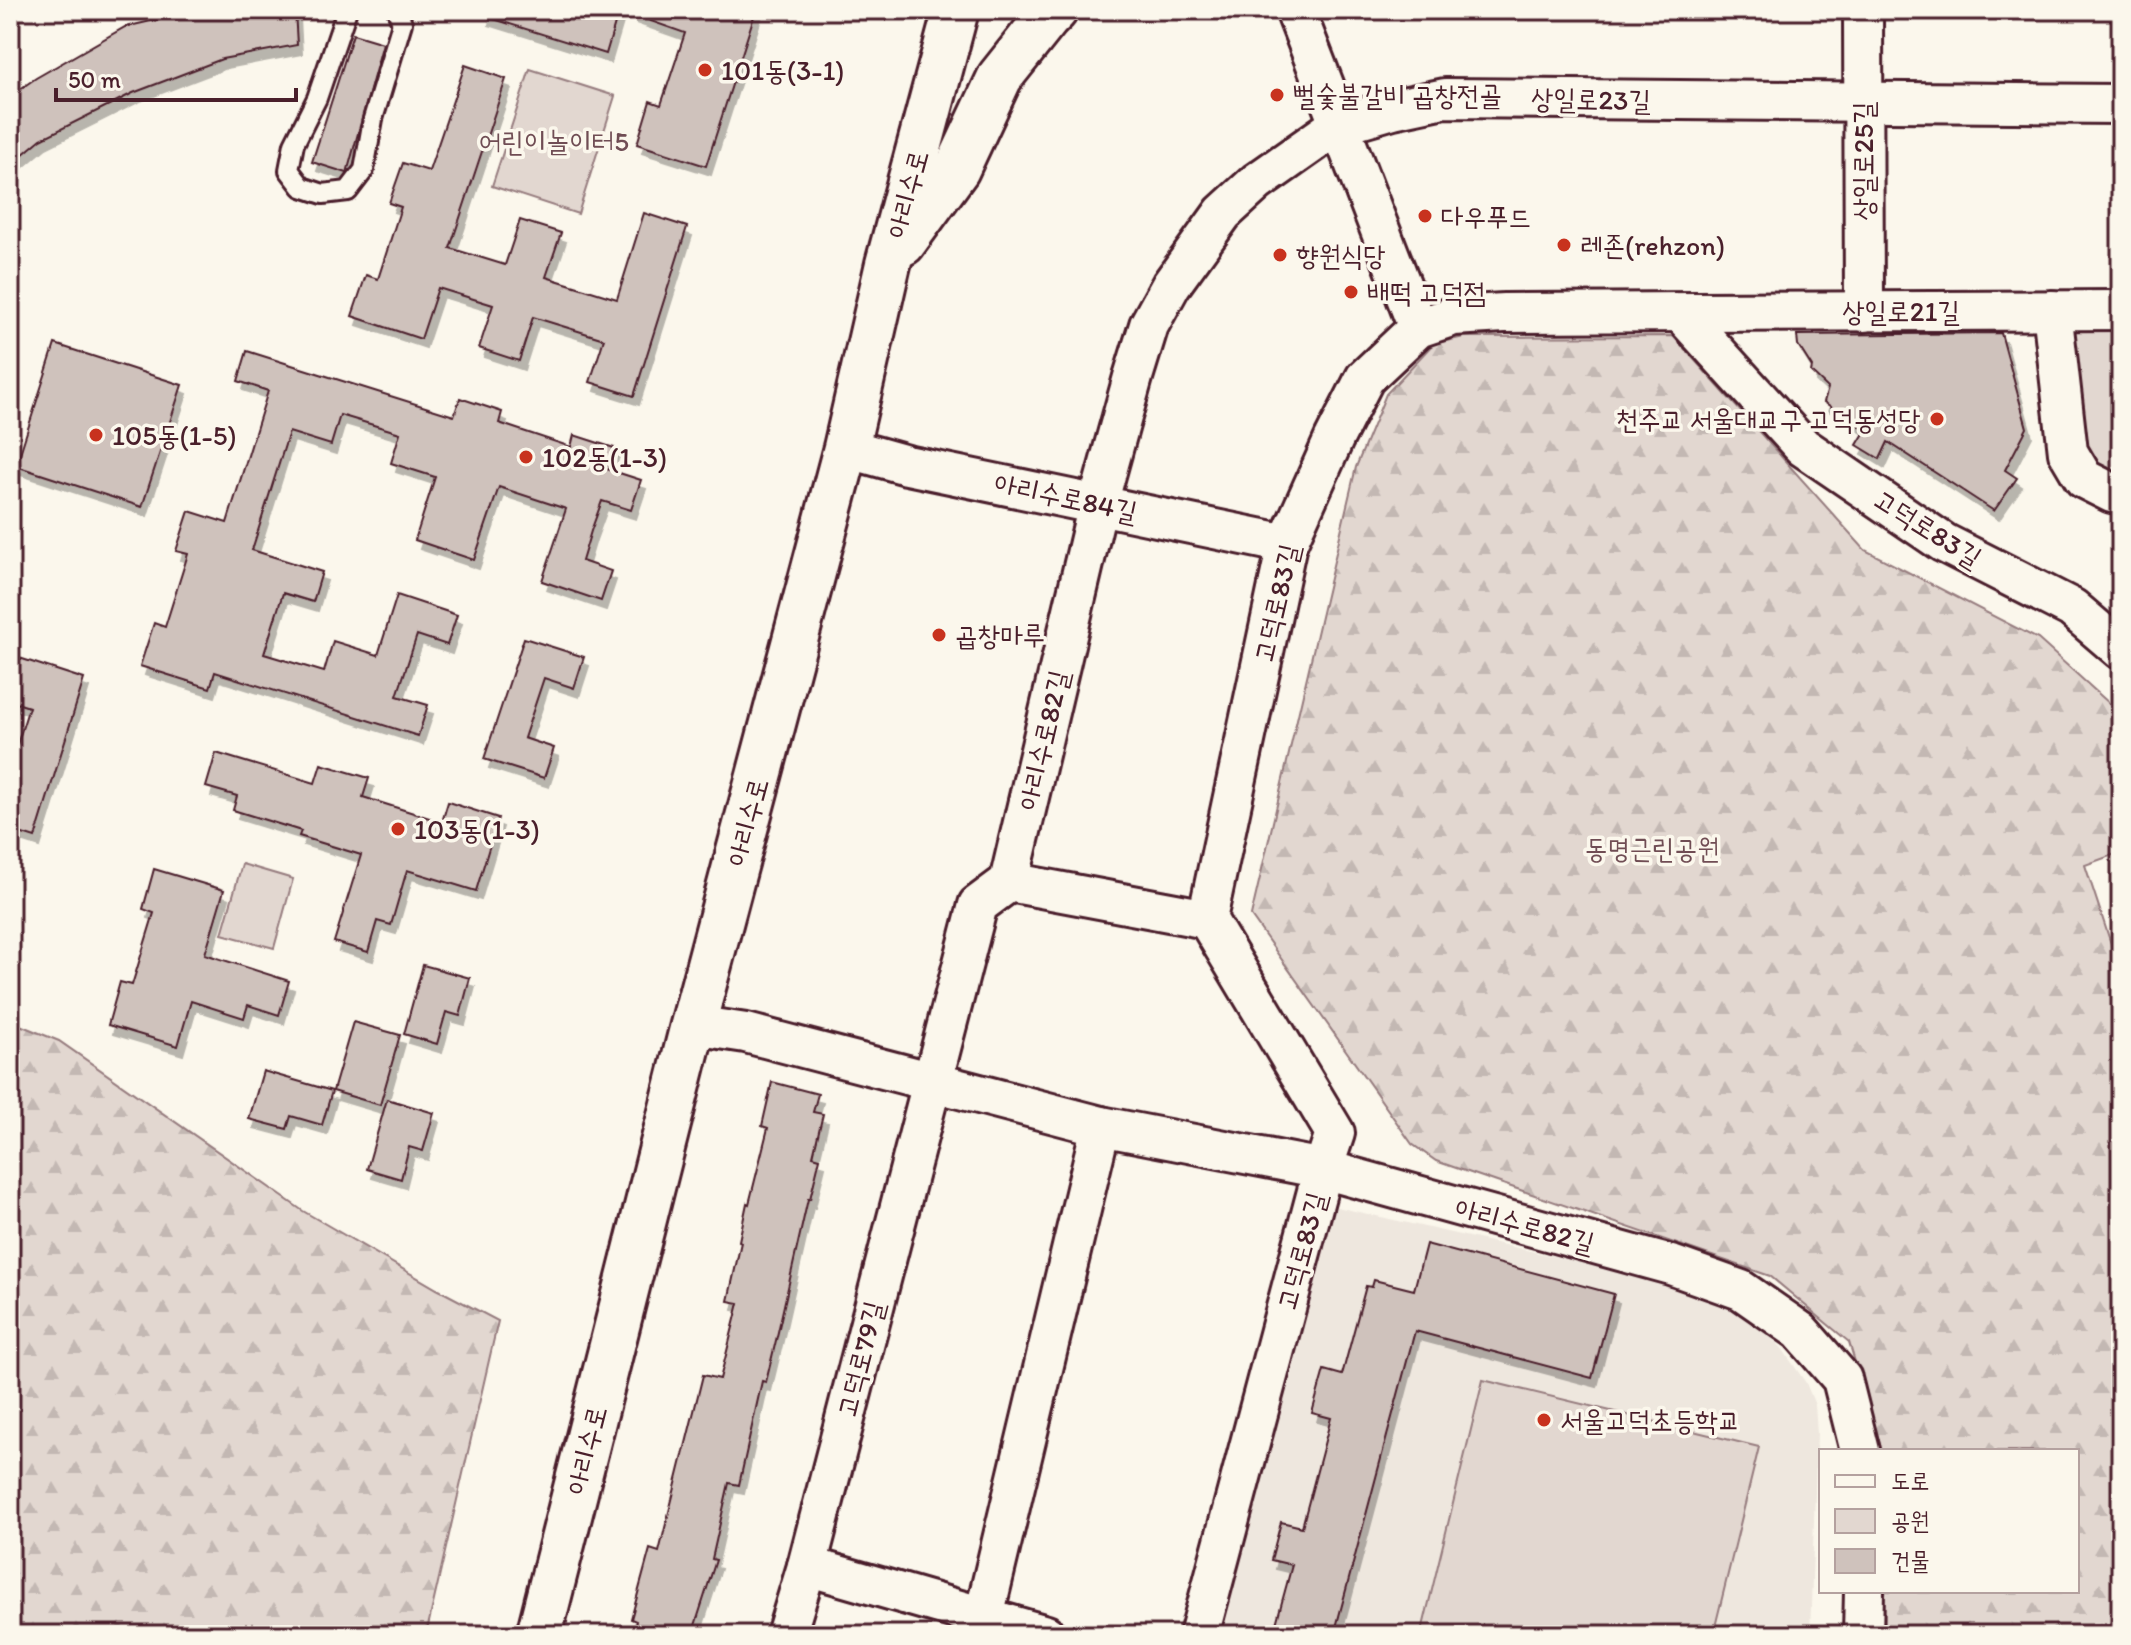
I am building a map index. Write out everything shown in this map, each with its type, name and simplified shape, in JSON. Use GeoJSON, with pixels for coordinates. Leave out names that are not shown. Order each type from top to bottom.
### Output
{"type":"FeatureCollection","features":[{"type":"Feature","properties":{"kind":"main road","name":"아리수로"},"geometry":{"type":"LineString","coordinates":[[539,1635],[693,1025],[846,448],[888,264],[956,10]]}},
{"type":"Feature","properties":{"kind":"main road"},"geometry":{"type":"LineString","coordinates":[[888,264],[957,169],[1000,77],[1055,10]]}},
{"type":"Feature","properties":{"kind":"street"},"geometry":{"type":"LineString","coordinates":[[1295,10],[1418,328]]}},
{"type":"Feature","properties":{"kind":"street","name":"상일로25길"},"geometry":{"type":"LineString","coordinates":[[1863,10],[1864,312]]}},
{"type":"Feature","properties":{"kind":"street","name":"상일로23길"},"geometry":{"type":"LineString","coordinates":[[1098,504],[1149,325],[1171,285],[1223,213],[1257,182],[1338,125],[1445,98],[2121,104]]}},
{"type":"Feature","properties":{"kind":"street"},"geometry":{"type":"LineString","coordinates":[[2052,310],[2068,452],[2084,479],[2121,495]]}},
{"type":"Feature","properties":{"kind":"street","name":"상일로21길"},"geometry":{"type":"LineString","coordinates":[[1681,313],[2121,310]]}},
{"type":"Feature","properties":{"kind":"street","name":"고덕로83길"},"geometry":{"type":"LineString","coordinates":[[1199,1635],[1335,1133],[1207,919],[1287,544],[1365,378],[1418,328],[1454,316],[1681,313],[1803,447],[1944,543],[2072,608],[2121,650]]}},
{"type":"Feature","properties":{"kind":"street","name":"아리수로84길"},"geometry":{"type":"LineString","coordinates":[[846,448],[907,465],[1287,544]]}},
{"type":"Feature","properties":{"kind":"street","name":"아리수로82길"},"geometry":{"type":"LineString","coordinates":[[1009,882],[1098,504]]}},
{"type":"Feature","properties":{"kind":"street"},"geometry":{"type":"LineString","coordinates":[[931,1082],[978,905],[1009,882],[1207,919]]}},
{"type":"Feature","properties":{"kind":"street","name":"아리수로82길"},"geometry":{"type":"LineString","coordinates":[[693,1025],[746,1033],[1101,1126],[1323,1169],[1671,1265],[1741,1290],[1800,1331],[1842,1379],[1860,1449]]}},
{"type":"Feature","properties":{"kind":"street","name":"고덕로79길"},"geometry":{"type":"LineString","coordinates":[[786,1635],[807,1566],[931,1082]]}},
{"type":"Feature","properties":{"kind":"street"},"geometry":{"type":"LineString","coordinates":[[984,1616],[1101,1126]]}},
{"type":"Feature","properties":{"kind":"street"},"geometry":{"type":"LineString","coordinates":[[807,1566],[1046,1635]]}},
{"type":"Feature","properties":{"kind":"street"},"geometry":{"type":"LineString","coordinates":[[1863,1635],[1864,1593]]}},
{"type":"Feature","properties":{"kind":"lane"},"geometry":{"type":"LineString","coordinates":[[347,10],[317,98],[294,144],[289,170],[302,187],[323,194],[348,191],[364,170],[373,119],[402,23],[397,10]]}},
{"type":"Feature","properties":{"kind":"shaded area","name":"서울고덕초등학교"},"geometry":{"type":"Polygon","coordinates":[[[1328,1205],[1697,1289],[1741,1311],[1781,1347],[1806,1383],[1815,1405],[1817,1434],[1810,1635],[1215,1635],[1328,1205]]]}},
{"type":"Feature","properties":{"kind":"green space","name":"어린이놀이터5"},"geometry":{"type":"Polygon","coordinates":[[[530,69],[615,96],[578,214],[492,186],[530,69]]]}},
{"type":"Feature","properties":{"kind":"green space"},"geometry":{"type":"Polygon","coordinates":[[[2121,314],[2121,491],[2087,475],[2056,315],[2121,314]]]}},
{"type":"Feature","properties":{"kind":"green space","name":"동명근린공원"},"geometry":{"type":"Polygon","coordinates":[[[1673,336],[1865,550],[2038,639],[2121,714],[2121,852],[2085,865],[2121,974],[2121,1635],[1885,1635],[1884,1593],[2079,1593],[2079,1449],[1881,1449],[1849,1342],[1770,1276],[1436,1161],[1412,1144],[1251,916],[1356,467],[1386,394],[1433,344],[1464,337],[1673,336]]]}},
{"type":"Feature","properties":{"kind":"green space"},"geometry":{"type":"Polygon","coordinates":[[[242,864],[293,879],[274,948],[222,934],[242,864]]]}},
{"type":"Feature","properties":{"kind":"green space"},"geometry":{"type":"Polygon","coordinates":[[[10,1021],[59,1041],[303,1211],[498,1321],[426,1635],[10,1635],[10,1021]]]}},
{"type":"Feature","properties":{"kind":"green space"},"geometry":{"type":"Polygon","coordinates":[[[1483,1380],[1759,1447],[1713,1635],[1421,1635],[1483,1380]]]}},
{"type":"Feature","properties":{"kind":"building"},"geometry":{"type":"Polygon","coordinates":[[[199,10],[295,10],[297,45],[222,59],[133,93],[41,139],[10,165],[10,96],[125,27],[199,10]]]}},
{"type":"Feature","properties":{"kind":"building"},"geometry":{"type":"Polygon","coordinates":[[[485,10],[619,10],[606,54],[484,16],[485,10]]]}},
{"type":"Feature","properties":{"kind":"building","name":"101동(3-1)"},"geometry":{"type":"Polygon","coordinates":[[[631,10],[756,10],[706,166],[637,144],[650,101],[661,105],[685,33],[631,14],[631,10]]]}},
{"type":"Feature","properties":{"kind":"building"},"geometry":{"type":"Polygon","coordinates":[[[353,34],[383,43],[347,173],[312,162],[353,34]]]}},
{"type":"Feature","properties":{"kind":"building"},"geometry":{"type":"Polygon","coordinates":[[[465,65],[506,79],[450,248],[505,265],[520,220],[561,233],[546,277],[617,299],[644,213],[687,227],[634,396],[590,382],[604,339],[533,317],[519,361],[479,348],[493,305],[438,288],[421,339],[352,316],[366,275],[378,279],[401,207],[389,203],[403,163],[429,171],[465,65]]]}},
{"type":"Feature","properties":{"kind":"building","name":"천주교 서울대교구 고덕동성당"},"geometry":{"type":"Polygon","coordinates":[[[2001,333],[2027,428],[2005,470],[2017,478],[1994,511],[1888,442],[1880,459],[1857,445],[1866,430],[1824,402],[1828,388],[1811,372],[1812,367],[1798,345],[1797,335],[2001,333]]]}},
{"type":"Feature","properties":{"kind":"building","name":"105동(1-5)"},"geometry":{"type":"Polygon","coordinates":[[[55,344],[182,385],[142,507],[16,466],[55,344]]]}},
{"type":"Feature","properties":{"kind":"building"},"geometry":{"type":"Polygon","coordinates":[[[247,351],[454,416],[460,398],[502,412],[499,423],[571,447],[574,435],[614,448],[607,469],[641,480],[631,510],[602,501],[591,531],[582,561],[611,571],[601,601],[542,581],[566,509],[499,487],[474,560],[415,540],[435,477],[391,463],[400,433],[340,415],[331,445],[289,432],[252,550],[322,572],[313,602],[283,593],[264,654],[324,672],[333,641],[378,655],[397,595],[457,615],[447,645],[417,635],[397,696],[428,705],[418,736],[215,672],[210,688],[140,666],[154,623],[165,627],[188,554],[176,551],[189,511],[227,523],[268,391],[238,381],[247,351]]]}},
{"type":"Feature","properties":{"kind":"building"},"geometry":{"type":"Polygon","coordinates":[[[524,638],[584,657],[574,688],[544,678],[524,738],[554,748],[544,778],[484,759],[524,638]]]}},
{"type":"Feature","properties":{"kind":"building"},"geometry":{"type":"Polygon","coordinates":[[[10,655],[84,679],[35,838],[10,830],[10,767],[29,707],[10,701],[10,655]]]}},
{"type":"Feature","properties":{"kind":"building"},"geometry":{"type":"Polygon","coordinates":[[[216,753],[315,783],[321,764],[369,778],[363,797],[442,822],[448,802],[498,818],[476,891],[407,870],[391,925],[377,921],[368,952],[334,942],[361,855],[299,836],[301,831],[233,810],[237,796],[206,787],[216,753]]]}},
{"type":"Feature","properties":{"kind":"building"},"geometry":{"type":"Polygon","coordinates":[[[154,869],[224,890],[205,954],[289,981],[279,1015],[248,1005],[244,1018],[191,1001],[178,1046],[108,1025],[120,982],[132,985],[154,913],[143,909],[154,869]]]}},
{"type":"Feature","properties":{"kind":"building"},"geometry":{"type":"Polygon","coordinates":[[[423,965],[470,978],[460,1016],[446,1012],[437,1044],[404,1034],[423,965]]]}},
{"type":"Feature","properties":{"kind":"building"},"geometry":{"type":"Polygon","coordinates":[[[353,1022],[400,1035],[380,1105],[333,1091],[353,1022]]]}},
{"type":"Feature","properties":{"kind":"building"},"geometry":{"type":"Polygon","coordinates":[[[263,1071],[332,1091],[322,1125],[291,1116],[287,1129],[249,1119],[263,1071]]]}},
{"type":"Feature","properties":{"kind":"building"},"geometry":{"type":"Polygon","coordinates":[[[772,1082],[818,1094],[813,1112],[823,1114],[813,1156],[820,1158],[766,1382],[762,1381],[739,1485],[729,1483],[712,1559],[716,1560],[692,1635],[632,1635],[636,1621],[631,1619],[650,1549],[659,1552],[703,1375],[720,1379],[739,1303],[728,1301],[747,1203],[768,1128],[762,1126],[772,1082]]]}},
{"type":"Feature","properties":{"kind":"building"},"geometry":{"type":"Polygon","coordinates":[[[387,1099],[434,1113],[423,1151],[409,1147],[401,1179],[367,1169],[387,1099]]]}},
{"type":"Feature","properties":{"kind":"building"},"geometry":{"type":"Polygon","coordinates":[[[1426,1244],[1614,1294],[1592,1378],[1415,1331],[1334,1635],[1273,1635],[1292,1565],[1271,1560],[1281,1522],[1302,1527],[1331,1418],[1312,1413],[1324,1370],[1342,1375],[1366,1286],[1372,1287],[1374,1280],[1414,1290],[1426,1244]]]}},
{"type":"Feature","properties":{"kind":"place","name":"101동(3-1)"},"geometry":{"type":"Point","coordinates":[705,70]}},
{"type":"Feature","properties":{"kind":"place","name":"뻘숯불갈비 곱창전골"},"geometry":{"type":"Point","coordinates":[1277,95]}},
{"type":"Feature","properties":{"kind":"place","name":"다우푸드"},"geometry":{"type":"Point","coordinates":[1425,216]}},
{"type":"Feature","properties":{"kind":"place","name":"레존(rehzon)"},"geometry":{"type":"Point","coordinates":[1564,245]}},
{"type":"Feature","properties":{"kind":"place","name":"향원식당"},"geometry":{"type":"Point","coordinates":[1280,255]}},
{"type":"Feature","properties":{"kind":"place","name":"배떡 고덕점"},"geometry":{"type":"Point","coordinates":[1351,292]}},
{"type":"Feature","properties":{"kind":"place","name":"천주교 서울대교구 고덕동성당"},"geometry":{"type":"Point","coordinates":[1937,419]}},
{"type":"Feature","properties":{"kind":"place","name":"105동(1-5)"},"geometry":{"type":"Point","coordinates":[96,435]}},
{"type":"Feature","properties":{"kind":"place","name":"102동(1-3)"},"geometry":{"type":"Point","coordinates":[526,457]}},
{"type":"Feature","properties":{"kind":"place","name":"곱창마루"},"geometry":{"type":"Point","coordinates":[939,635]}},
{"type":"Feature","properties":{"kind":"place","name":"103동(1-3)"},"geometry":{"type":"Point","coordinates":[398,829]}},
{"type":"Feature","properties":{"kind":"place","name":"서울고덕초등학교"},"geometry":{"type":"Point","coordinates":[1544,1420]}}]}
